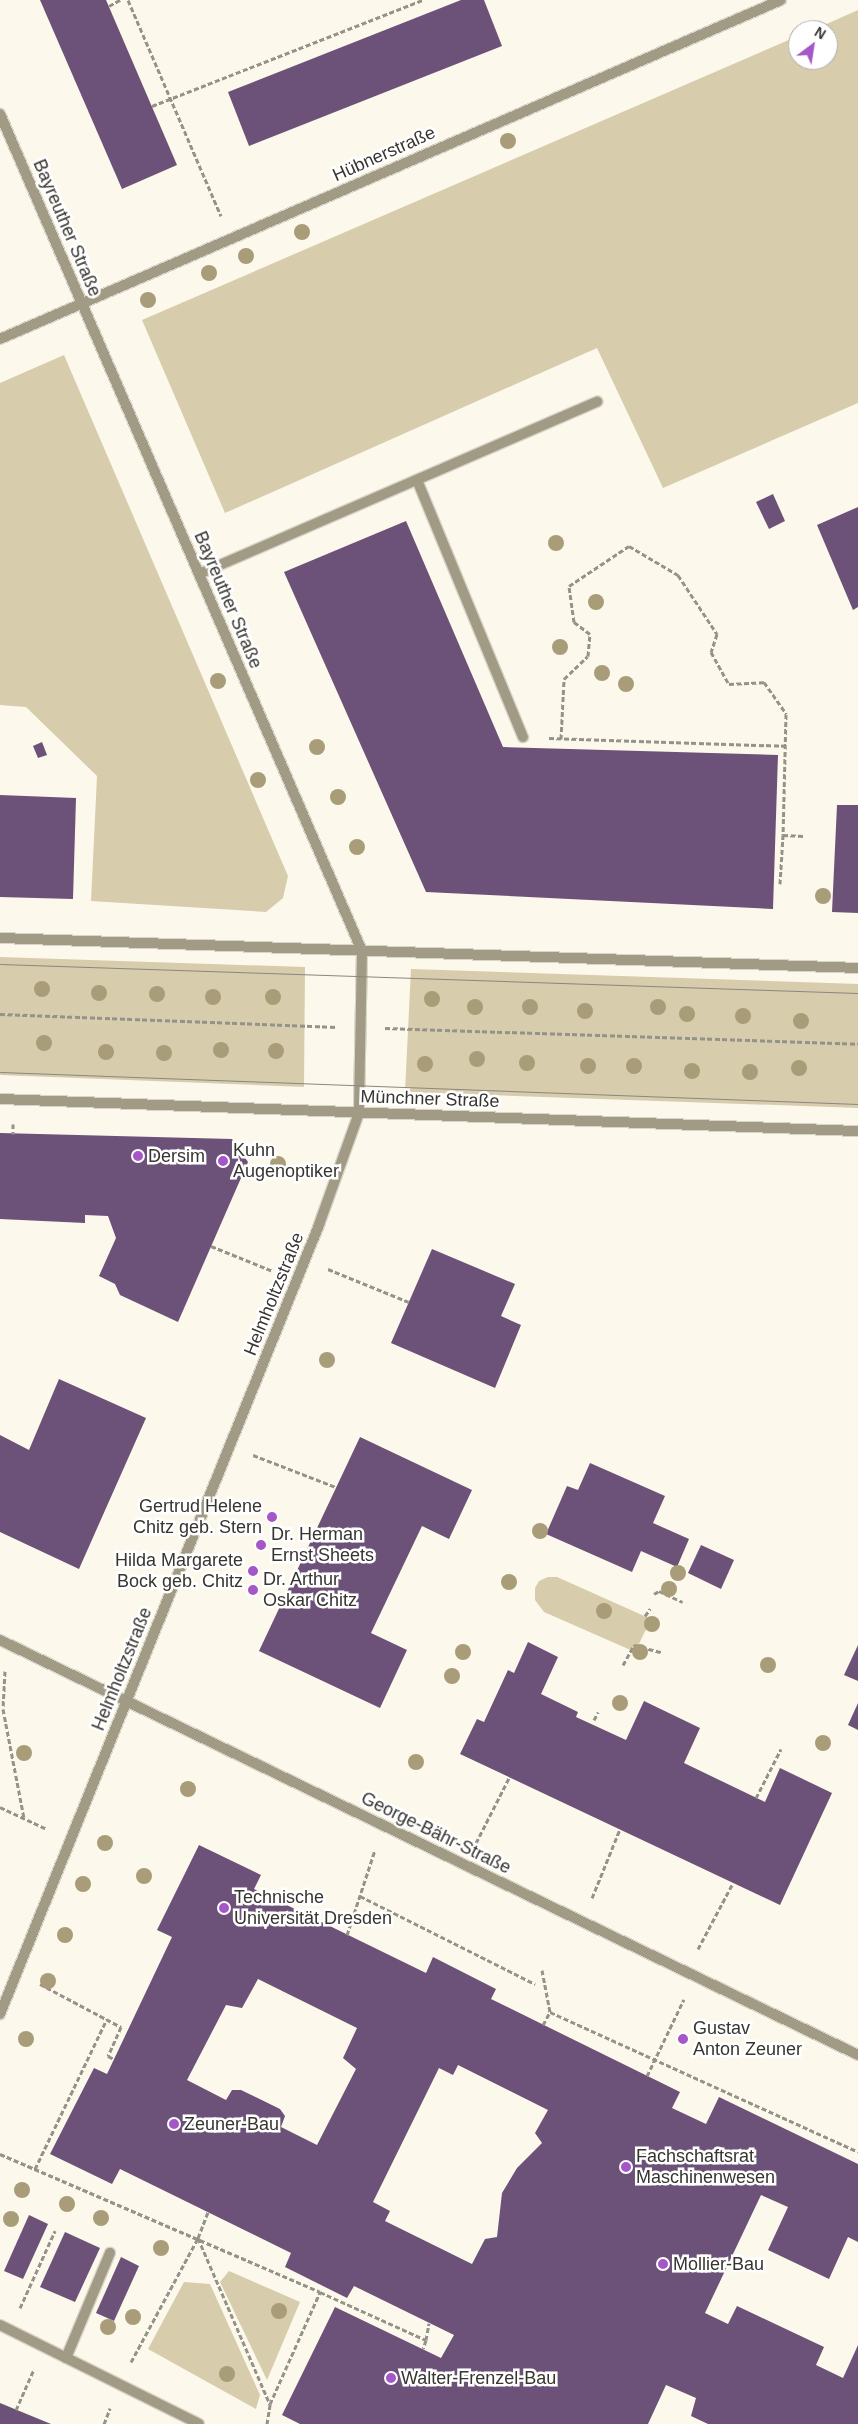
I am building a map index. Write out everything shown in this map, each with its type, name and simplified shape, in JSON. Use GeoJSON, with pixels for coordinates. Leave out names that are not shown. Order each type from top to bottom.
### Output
{"type":"FeatureCollection","features":[{"type":"Feature","properties":{"kind":"street","name":"Hübnerstraße"},"geometry":{"type":"LineString","coordinates":[[0,339],[781,0]]}},
{"type":"Feature","properties":{"kind":"street","name":"Bayreuther Straße"},"geometry":{"type":"LineString","coordinates":[[0,114],[362,950],[358,1113]]}},
{"type":"Feature","properties":{"kind":"street"},"geometry":{"type":"LineString","coordinates":[[199,574],[596,402]]}},
{"type":"Feature","properties":{"kind":"street"},"geometry":{"type":"LineString","coordinates":[[417,480],[523,737]]}},
{"type":"Feature","properties":{"kind":"street"},"geometry":{"type":"LineString","coordinates":[[0,938],[858,968]]}},
{"type":"Feature","properties":{"kind":"street","name":"Münchner Straße"},"geometry":{"type":"LineString","coordinates":[[0,1099],[858,1131]]}},
{"type":"Feature","properties":{"kind":"street","name":"Helmholtzstraße"},"geometry":{"type":"LineString","coordinates":[[0,2014],[305,1260],[358,1113]]}},
{"type":"Feature","properties":{"kind":"street","name":"George-Bähr-Straße"},"geometry":{"type":"LineString","coordinates":[[3,1642],[858,2055]]}},
{"type":"Feature","properties":{"kind":"street"},"geometry":{"type":"LineString","coordinates":[[66,2358],[110,2253]]}},
{"type":"Feature","properties":{"kind":"street"},"geometry":{"type":"LineString","coordinates":[[0,2325],[199,2424]]}},
{"type":"Feature","properties":{"kind":"path"},"geometry":{"type":"LineString","coordinates":[[109,6],[120,0]]}},
{"type":"Feature","properties":{"kind":"path"},"geometry":{"type":"LineString","coordinates":[[128,0],[231,240]]}},
{"type":"Feature","properties":{"kind":"path"},"geometry":{"type":"LineString","coordinates":[[152,106],[423,0]]}},
{"type":"Feature","properties":{"kind":"path"},"geometry":{"type":"LineString","coordinates":[[561,738],[564,678],[588,656],[590,634],[574,622],[569,586],[629,546],[678,575],[717,634],[711,652],[729,684],[764,682],[786,714],[780,884]]}},
{"type":"Feature","properties":{"kind":"path"},"geometry":{"type":"LineString","coordinates":[[545,738],[785,746]]}},
{"type":"Feature","properties":{"kind":"path"},"geometry":{"type":"LineString","coordinates":[[783,835],[804,836]]}},
{"type":"Feature","properties":{"kind":"path"},"geometry":{"type":"LineString","coordinates":[[0,1014],[858,1044]]}},
{"type":"Feature","properties":{"kind":"path"},"geometry":{"type":"LineString","coordinates":[[211,1246],[297,1280]]}},
{"type":"Feature","properties":{"kind":"path"},"geometry":{"type":"LineString","coordinates":[[305,1260],[409,1302]]}},
{"type":"Feature","properties":{"kind":"path"},"geometry":{"type":"LineString","coordinates":[[230,1446],[336,1488]]}},
{"type":"Feature","properties":{"kind":"path"},"geometry":{"type":"LineString","coordinates":[[654,1594],[660,1591],[683,1602]]}},
{"type":"Feature","properties":{"kind":"path"},"geometry":{"type":"LineString","coordinates":[[645,1616],[650,1609]]}},
{"type":"Feature","properties":{"kind":"path"},"geometry":{"type":"LineString","coordinates":[[3,1642],[3,1709],[24,1818]]}},
{"type":"Feature","properties":{"kind":"path"},"geometry":{"type":"LineString","coordinates":[[623,1664],[634,1645],[661,1652]]}},
{"type":"Feature","properties":{"kind":"path"},"geometry":{"type":"LineString","coordinates":[[594,1720],[598,1712]]}},
{"type":"Feature","properties":{"kind":"path"},"geometry":{"type":"LineString","coordinates":[[756,1798],[781,1749]]}},
{"type":"Feature","properties":{"kind":"path"},"geometry":{"type":"LineString","coordinates":[[465,1865],[510,1776]]}},
{"type":"Feature","properties":{"kind":"path"},"geometry":{"type":"LineString","coordinates":[[0,1808],[71,1839]]}},
{"type":"Feature","properties":{"kind":"path"},"geometry":{"type":"LineString","coordinates":[[347,1935],[383,1826]]}},
{"type":"Feature","properties":{"kind":"path"},"geometry":{"type":"LineString","coordinates":[[582,1922],[620,1829]]}},
{"type":"Feature","properties":{"kind":"path"},"geometry":{"type":"LineString","coordinates":[[647,2076],[655,2062],[691,1974],[733,1883]]}},
{"type":"Feature","properties":{"kind":"path"},"geometry":{"type":"LineString","coordinates":[[360,1896],[535,1984]]}},
{"type":"Feature","properties":{"kind":"path"},"geometry":{"type":"LineString","coordinates":[[542,1970],[550,2012],[543,2025]]}},
{"type":"Feature","properties":{"kind":"path"},"geometry":{"type":"LineString","coordinates":[[17,1972],[122,2027],[108,2056],[114,2059]]}},
{"type":"Feature","properties":{"kind":"path"},"geometry":{"type":"LineString","coordinates":[[550,2012],[655,2062],[858,2152]]}},
{"type":"Feature","properties":{"kind":"path"},"geometry":{"type":"LineString","coordinates":[[35,2169],[107,2019]]}},
{"type":"Feature","properties":{"kind":"path"},"geometry":{"type":"LineString","coordinates":[[0,2154],[198,2238],[426,2340]]}},
{"type":"Feature","properties":{"kind":"path"},"geometry":{"type":"LineString","coordinates":[[119,2384],[198,2238],[208,2212]]}},
{"type":"Feature","properties":{"kind":"path"},"geometry":{"type":"LineString","coordinates":[[10,2330],[55,2231]]}},
{"type":"Feature","properties":{"kind":"path"},"geometry":{"type":"LineString","coordinates":[[198,2238],[270,2404]]}},
{"type":"Feature","properties":{"kind":"path"},"geometry":{"type":"LineString","coordinates":[[267,2424],[270,2404],[320,2292]]}},
{"type":"Feature","properties":{"kind":"path"},"geometry":{"type":"LineString","coordinates":[[422,2349],[426,2340],[429,2323]]}},
{"type":"Feature","properties":{"kind":"path"},"geometry":{"type":"LineString","coordinates":[[16,2410],[36,2366]]}},
{"type":"Feature","properties":{"kind":"shaded area"},"geometry":{"type":"Polygon","coordinates":[[[858,10],[858,403],[663,488],[597,348],[225,513],[142,320],[788,40],[788,70],[838,70],[838,20],[836,20],[858,10]]]}},
{"type":"Feature","properties":{"kind":"shaded area"},"geometry":{"type":"Polygon","coordinates":[[[64,355],[288,876],[283,898],[266,912],[91,901],[97,776],[26,707],[0,705],[0,383],[64,355]]]}},
{"type":"Feature","properties":{"kind":"shaded area"},"geometry":{"type":"Polygon","coordinates":[[[0,957],[305,967],[304,1087],[0,1075],[0,957]]]}},
{"type":"Feature","properties":{"kind":"shaded area"},"geometry":{"type":"Polygon","coordinates":[[[411,969],[858,984],[858,1108],[405,1092],[411,969]]]}},
{"type":"Feature","properties":{"kind":"shaded area"},"geometry":{"type":"Polygon","coordinates":[[[548,1577],[557,1577],[651,1619],[635,1652],[544,1612],[535,1600],[535,1588],[539,1581],[548,1577]]]}},
{"type":"Feature","properties":{"kind":"shaded area"},"geometry":{"type":"Polygon","coordinates":[[[229,2271],[300,2302],[267,2380],[220,2282],[229,2271]]]}},
{"type":"Feature","properties":{"kind":"shaded area"},"geometry":{"type":"Polygon","coordinates":[[[184,2282],[210,2284],[260,2395],[256,2409],[148,2349],[184,2282]]]}},
{"type":"Feature","properties":{"kind":"building"},"geometry":{"type":"Polygon","coordinates":[[[40,0],[106,0],[177,165],[122,189],[40,0]]]}},
{"type":"Feature","properties":{"kind":"building"},"geometry":{"type":"Polygon","coordinates":[[[461,0],[484,0],[502,46],[249,146],[228,92],[461,0]]]}},
{"type":"Feature","properties":{"kind":"building"},"geometry":{"type":"Polygon","coordinates":[[[773,494],[785,521],[769,529],[756,502],[773,494]]]}},
{"type":"Feature","properties":{"kind":"building"},"geometry":{"type":"Polygon","coordinates":[[[858,507],[858,607],[853,610],[817,525],[858,507]]]}},
{"type":"Feature","properties":{"kind":"building"},"geometry":{"type":"Polygon","coordinates":[[[406,521],[503,747],[778,755],[773,909],[426,892],[284,572],[406,521]]]}},
{"type":"Feature","properties":{"kind":"building"},"geometry":{"type":"Polygon","coordinates":[[[42,742],[47,755],[38,758],[33,746],[42,742]]]}},
{"type":"Feature","properties":{"kind":"building"},"geometry":{"type":"Polygon","coordinates":[[[0,795],[76,798],[73,899],[0,897],[0,795]]]}},
{"type":"Feature","properties":{"kind":"building"},"geometry":{"type":"Polygon","coordinates":[[[837,805],[858,805],[858,913],[832,912],[837,805]]]}},
{"type":"Feature","properties":{"kind":"building"},"geometry":{"type":"Polygon","coordinates":[[[0,1133],[232,1139],[248,1162],[178,1322],[120,1295],[115,1284],[99,1276],[116,1238],[108,1216],[85,1215],[85,1223],[0,1219],[0,1133]]]}},
{"type":"Feature","properties":{"kind":"building"},"geometry":{"type":"Polygon","coordinates":[[[432,1249],[515,1284],[501,1316],[521,1325],[495,1388],[391,1343],[432,1249]]]}},
{"type":"Feature","properties":{"kind":"building"},"geometry":{"type":"Polygon","coordinates":[[[59,1379],[146,1418],[79,1569],[0,1532],[0,1435],[29,1450],[59,1379]]]}},
{"type":"Feature","properties":{"kind":"building"},"geometry":{"type":"Polygon","coordinates":[[[360,1437],[472,1490],[449,1539],[422,1526],[371,1633],[407,1650],[380,1708],[259,1651],[360,1437]]]}},
{"type":"Feature","properties":{"kind":"building"},"geometry":{"type":"Polygon","coordinates":[[[590,1463],[665,1496],[653,1523],[689,1539],[677,1567],[641,1551],[632,1572],[546,1534],[567,1486],[578,1490],[590,1463]]]}},
{"type":"Feature","properties":{"kind":"building"},"geometry":{"type":"Polygon","coordinates":[[[701,1545],[734,1560],[721,1589],[688,1573],[701,1545]]]}},
{"type":"Feature","properties":{"kind":"building"},"geometry":{"type":"Polygon","coordinates":[[[528,1642],[558,1657],[541,1694],[578,1712],[576,1717],[626,1740],[644,1701],[700,1728],[684,1763],[765,1802],[780,1768],[832,1793],[780,1905],[460,1754],[477,1719],[484,1722],[508,1670],[514,1673],[528,1642]]]}},
{"type":"Feature","properties":{"kind":"building"},"geometry":{"type":"Polygon","coordinates":[[[858,1645],[858,1681],[844,1675],[858,1645]]]}},
{"type":"Feature","properties":{"kind":"building"},"geometry":{"type":"Polygon","coordinates":[[[858,1703],[858,1730],[848,1725],[858,1703]]]}},
{"type":"Feature","properties":{"kind":"building","name":"Zeuner-Bau"},"geometry":{"type":"Polygon","coordinates":[[[199,1845],[261,1875],[254,1889],[426,1973],[433,1957],[496,1989],[491,1999],[680,2092],[672,2108],[706,2124],[719,2097],[858,2164],[858,2242],[848,2237],[829,2279],[768,2250],[788,2207],[761,2195],[705,2313],[728,2324],[737,2306],[824,2347],[816,2365],[843,2378],[858,2345],[858,2424],[708,2424],[691,2416],[696,2398],[666,2385],[648,2424],[300,2424],[282,2415],[335,2307],[441,2358],[454,2335],[354,2286],[347,2298],[285,2267],[291,2253],[120,2169],[112,2184],[50,2154],[94,2068],[107,2074],[172,1937],[157,1930],[199,1845]],[[258,1979],[242,2008],[226,2005],[187,2080],[226,2100],[232,2090],[241,2090],[280,2109],[285,2116],[281,2127],[317,2145],[356,2069],[343,2058],[357,2028],[258,1979]],[[458,2065],[453,2075],[439,2068],[373,2202],[390,2211],[385,2221],[472,2264],[485,2239],[497,2237],[502,2193],[517,2168],[542,2143],[535,2133],[548,2110],[458,2065]]]}},
{"type":"Feature","properties":{"kind":"building"},"geometry":{"type":"Polygon","coordinates":[[[29,2215],[48,2224],[23,2279],[4,2271],[29,2215]]]}},
{"type":"Feature","properties":{"kind":"building"},"geometry":{"type":"Polygon","coordinates":[[[65,2232],[100,2248],[75,2302],[40,2287],[65,2232]]]}},
{"type":"Feature","properties":{"kind":"building"},"geometry":{"type":"Polygon","coordinates":[[[121,2257],[139,2266],[114,2321],[96,2313],[121,2257]]]}},
{"type":"Feature","properties":{"kind":"building"},"geometry":{"type":"Polygon","coordinates":[[[0,2403],[51,2424],[0,2424],[0,2403]]]}},
{"type":"Feature","properties":{"kind":"tram line"},"geometry":{"type":"LineString","coordinates":[[0,964],[858,993]]}},
{"type":"Feature","properties":{"kind":"tram line"},"geometry":{"type":"LineString","coordinates":[[0,1072],[858,1104]]}},
{"type":"Feature","properties":{"kind":"place","name":"Dersim"},"geometry":{"type":"Point","coordinates":[138,1156]}},
{"type":"Feature","properties":{"kind":"place","name":"Kuhn Augenoptiker"},"geometry":{"type":"Point","coordinates":[223,1161]}},
{"type":"Feature","properties":{"kind":"place","name":"Gertrud Helene Chitz geb. Stern"},"geometry":{"type":"Point","coordinates":[272,1517]}},
{"type":"Feature","properties":{"kind":"place","name":"Dr. Herman Ernst Sheets"},"geometry":{"type":"Point","coordinates":[261,1545]}},
{"type":"Feature","properties":{"kind":"place","name":"Hilda Margarete Bock geb. Chitz"},"geometry":{"type":"Point","coordinates":[253,1571]}},
{"type":"Feature","properties":{"kind":"place","name":"Dr. Arthur Oskar Chitz"},"geometry":{"type":"Point","coordinates":[253,1590]}},
{"type":"Feature","properties":{"kind":"place","name":"Technische Universität Dresden"},"geometry":{"type":"Point","coordinates":[224,1908]}},
{"type":"Feature","properties":{"kind":"place","name":"Gustav Anton Zeuner"},"geometry":{"type":"Point","coordinates":[683,2039]}},
{"type":"Feature","properties":{"kind":"place","name":"Zeuner-Bau"},"geometry":{"type":"Point","coordinates":[174,2124]}},
{"type":"Feature","properties":{"kind":"place","name":"Fachschaftsrat Maschinenwesen"},"geometry":{"type":"Point","coordinates":[626,2167]}},
{"type":"Feature","properties":{"kind":"place","name":"Mollier-Bau"},"geometry":{"type":"Point","coordinates":[663,2264]}},
{"type":"Feature","properties":{"kind":"place","name":"Walter-Frenzel-Bau"},"geometry":{"type":"Point","coordinates":[391,2378]}}]}
